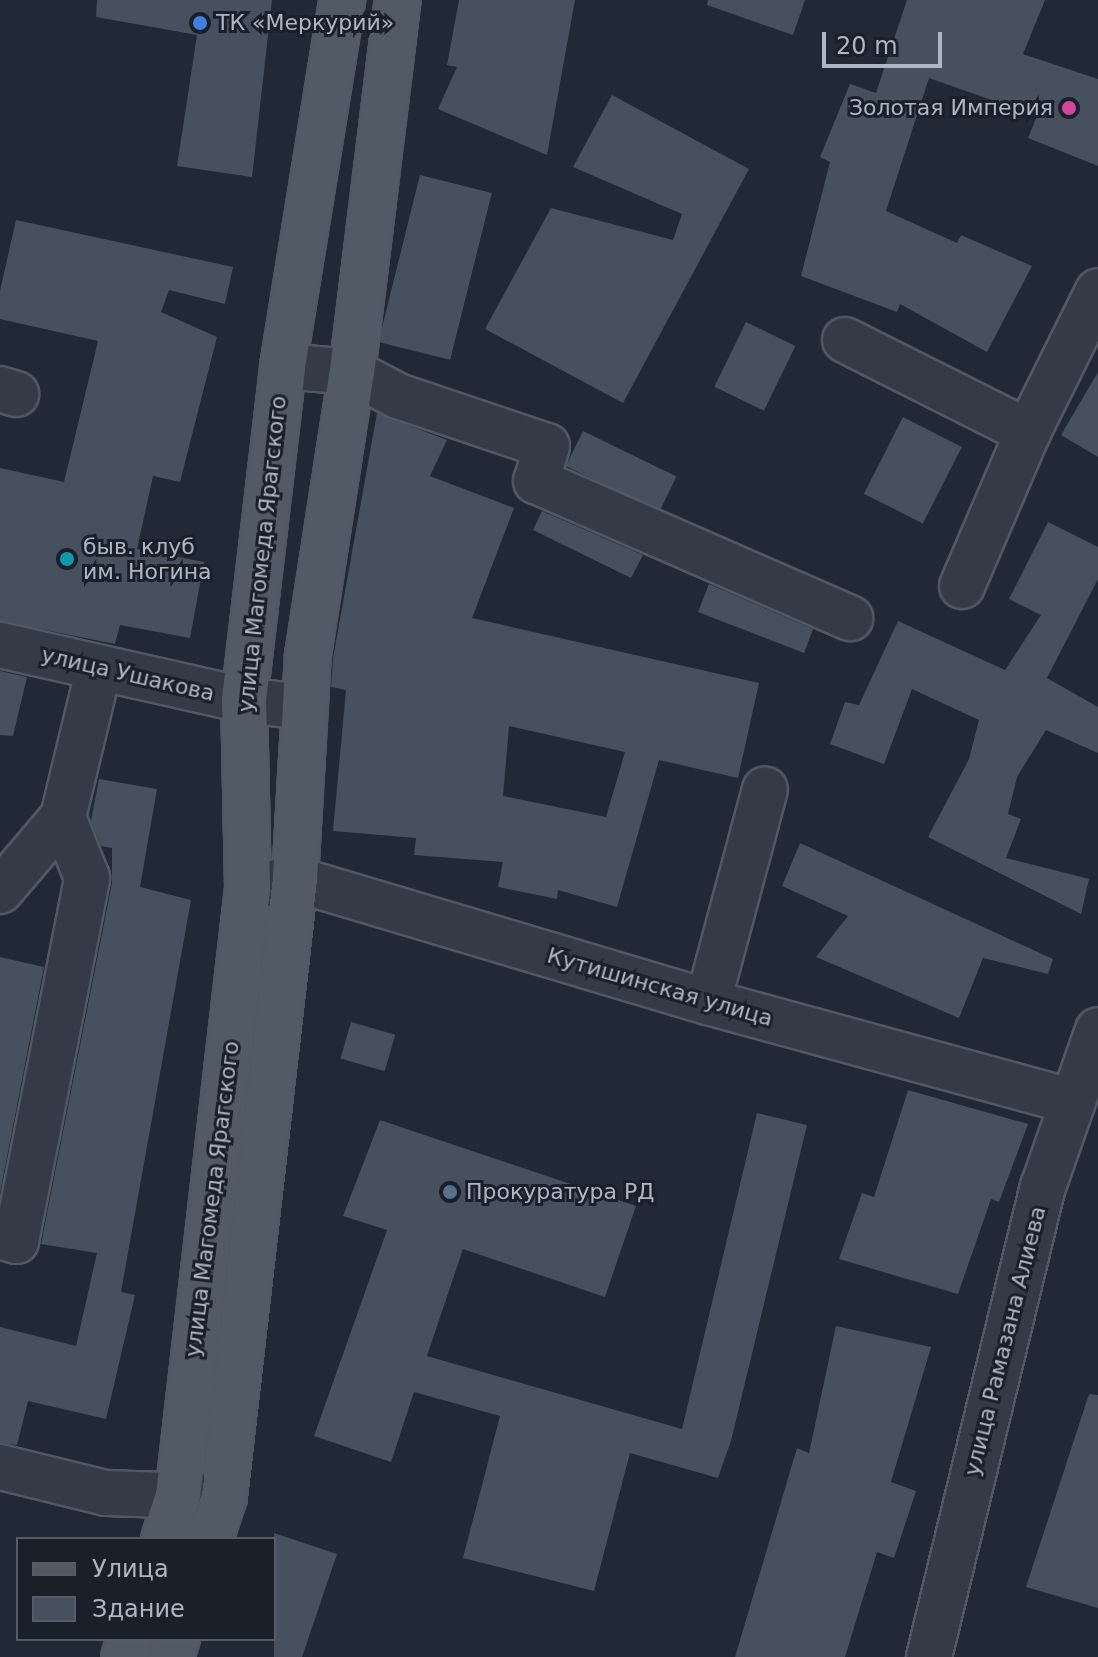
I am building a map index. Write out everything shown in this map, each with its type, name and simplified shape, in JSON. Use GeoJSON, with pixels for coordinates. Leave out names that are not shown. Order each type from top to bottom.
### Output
{"type":"FeatureCollection","features":[{"type":"Feature","properties":{"kind":"main road","name":"улица Магомеда Ярагского"},"geometry":{"type":"LineString","coordinates":[[165,1537],[178,1496],[248,888],[244,700],[283,366],[342,0]]}},
{"type":"Feature","properties":{"kind":"main road","name":"улица Магомеда Ярагского"},"geometry":{"type":"LineString","coordinates":[[211,1537],[224,1497],[295,879],[304,707],[352,372],[398,0]]}},
{"type":"Feature","properties":{"kind":"street"},"geometry":{"type":"LineString","coordinates":[[962,586],[1028,432],[1098,291]]}},
{"type":"Feature","properties":{"kind":"street"},"geometry":{"type":"LineString","coordinates":[[845,340],[1028,432]]}},
{"type":"Feature","properties":{"kind":"street"},"geometry":{"type":"LineString","coordinates":[[283,366],[352,372],[398,396],[547,446],[536,481],[850,618]]}},
{"type":"Feature","properties":{"kind":"street","name":"улица Ушакова"},"geometry":{"type":"LineString","coordinates":[[0,645],[244,700],[304,707]]}},
{"type":"Feature","properties":{"kind":"street"},"geometry":{"type":"LineString","coordinates":[[0,891],[63,817],[99,668]]}},
{"type":"Feature","properties":{"kind":"street"},"geometry":{"type":"LineString","coordinates":[[708,1002],[765,789]]}},
{"type":"Feature","properties":{"kind":"street"},"geometry":{"type":"LineString","coordinates":[[0,1236],[16,1241],[87,878],[63,817]]}},
{"type":"Feature","properties":{"kind":"street","name":"Кутишинская улица"},"geometry":{"type":"LineString","coordinates":[[248,888],[295,879],[708,1002],[1073,1102]]}},
{"type":"Feature","properties":{"kind":"street","name":"улица Рамазана Алиева"},"geometry":{"type":"LineString","coordinates":[[929,1657],[1043,1187],[1098,1030]]}},
{"type":"Feature","properties":{"kind":"street"},"geometry":{"type":"LineString","coordinates":[[0,1467],[106,1493],[224,1497]]}},
{"type":"Feature","properties":{"kind":"building"},"geometry":{"type":"Polygon","coordinates":[[[97,0],[272,0],[252,177],[177,166],[197,35],[96,17],[97,0]]]}},
{"type":"Feature","properties":{"kind":"building"},"geometry":{"type":"Polygon","coordinates":[[[459,0],[575,0],[547,155],[438,109],[457,67],[447,65],[459,0]]]}},
{"type":"Feature","properties":{"kind":"building"},"geometry":{"type":"Polygon","coordinates":[[[708,0],[805,0],[793,35],[707,5],[708,0]]]}},
{"type":"Feature","properties":{"kind":"building"},"geometry":{"type":"Polygon","coordinates":[[[907,0],[1045,0],[1023,54],[1098,79],[1098,166],[1028,138],[1037,116],[929,78],[886,211],[957,243],[961,235],[1032,266],[987,352],[900,304],[897,312],[801,276],[830,162],[820,157],[850,84],[876,93],[907,0]]]}},
{"type":"Feature","properties":{"kind":"building"},"geometry":{"type":"Polygon","coordinates":[[[612,95],[749,169],[623,403],[485,329],[551,208],[673,240],[682,214],[573,167],[612,95]]]}},
{"type":"Feature","properties":{"kind":"building"},"geometry":{"type":"Polygon","coordinates":[[[420,175],[492,193],[450,360],[378,342],[420,175]]]}},
{"type":"Feature","properties":{"kind":"building"},"geometry":{"type":"Polygon","coordinates":[[[16,220],[233,267],[225,304],[169,290],[161,312],[217,337],[180,482],[153,476],[137,549],[204,562],[190,638],[120,625],[115,644],[0,621],[0,468],[64,482],[98,341],[0,319],[0,291],[16,220]]]}},
{"type":"Feature","properties":{"kind":"building"},"geometry":{"type":"Polygon","coordinates":[[[746,322],[795,346],[764,411],[714,387],[746,322]]]}},
{"type":"Feature","properties":{"kind":"building"},"geometry":{"type":"Polygon","coordinates":[[[1098,372],[1098,457],[1061,435],[1098,372]]]}},
{"type":"Feature","properties":{"kind":"building"},"geometry":{"type":"Polygon","coordinates":[[[377,413],[447,440],[430,476],[514,508],[472,618],[759,683],[738,778],[659,760],[617,907],[558,890],[557,899],[498,887],[503,862],[414,855],[416,838],[333,831],[346,690],[331,687],[333,658],[377,413]],[[509,726],[503,796],[606,817],[625,752],[509,726]]]}},
{"type":"Feature","properties":{"kind":"building"},"geometry":{"type":"Polygon","coordinates":[[[903,417],[962,447],[923,524],[864,494],[903,417]]]}},
{"type":"Feature","properties":{"kind":"building"},"geometry":{"type":"Polygon","coordinates":[[[583,431],[676,477],[659,512],[566,466],[583,431]]]}},
{"type":"Feature","properties":{"kind":"building"},"geometry":{"type":"Polygon","coordinates":[[[542,511],[643,555],[631,578],[533,530],[542,511]]]}},
{"type":"Feature","properties":{"kind":"building"},"geometry":{"type":"Polygon","coordinates":[[[1048,522],[1098,547],[1098,579],[1047,678],[1098,707],[1098,753],[1046,730],[1017,777],[1008,814],[1021,819],[1006,858],[1089,879],[1081,914],[928,837],[969,759],[979,720],[912,689],[884,764],[830,744],[845,702],[859,705],[898,621],[1005,670],[1041,615],[1009,599],[1048,522]]]}},
{"type":"Feature","properties":{"kind":"building"},"geometry":{"type":"Polygon","coordinates":[[[709,584],[813,629],[804,653],[698,612],[709,584]]]}},
{"type":"Feature","properties":{"kind":"building"},"geometry":{"type":"Polygon","coordinates":[[[0,671],[27,677],[13,736],[0,735],[0,671]]]}},
{"type":"Feature","properties":{"kind":"building"},"geometry":{"type":"Polygon","coordinates":[[[99,779],[157,789],[140,887],[191,900],[121,1292],[135,1295],[106,1419],[28,1401],[17,1445],[0,1443],[0,1327],[76,1346],[97,1253],[41,1244],[112,883],[112,848],[101,846],[91,821],[99,779]]]}},
{"type":"Feature","properties":{"kind":"building"},"geometry":{"type":"Polygon","coordinates":[[[800,843],[1053,959],[1048,974],[983,958],[959,1018],[816,957],[848,916],[782,886],[800,843]]]}},
{"type":"Feature","properties":{"kind":"building"},"geometry":{"type":"Polygon","coordinates":[[[0,957],[44,967],[0,1193],[0,957]]]}},
{"type":"Feature","properties":{"kind":"building"},"geometry":{"type":"Polygon","coordinates":[[[351,1022],[395,1035],[385,1071],[341,1059],[351,1022]]]}},
{"type":"Feature","properties":{"kind":"building"},"geometry":{"type":"Polygon","coordinates":[[[908,1090],[1028,1124],[999,1202],[991,1199],[958,1294],[839,1259],[862,1193],[874,1197],[908,1090]]]}},
{"type":"Feature","properties":{"kind":"building"},"geometry":{"type":"Polygon","coordinates":[[[757,1113],[807,1125],[731,1441],[718,1478],[630,1453],[594,1591],[463,1558],[500,1416],[414,1392],[391,1462],[314,1436],[387,1230],[343,1216],[380,1120],[636,1206],[605,1297],[463,1249],[427,1356],[682,1429],[757,1113]]]}},
{"type":"Feature","properties":{"kind":"building"},"geometry":{"type":"Polygon","coordinates":[[[836,1326],[931,1347],[891,1482],[916,1491],[894,1558],[877,1552],[845,1657],[735,1657],[797,1448],[809,1453],[836,1326]]]}},
{"type":"Feature","properties":{"kind":"building"},"geometry":{"type":"Polygon","coordinates":[[[1089,1394],[1098,1395],[1098,1608],[1026,1587],[1089,1394]]]}},
{"type":"Feature","properties":{"kind":"building"},"geometry":{"type":"Polygon","coordinates":[[[274,1533],[337,1554],[302,1657],[274,1657],[274,1533]]]}},
{"type":"Feature","properties":{"kind":"place","name":"ТК «Меркурий»"},"geometry":{"type":"Point","coordinates":[200,23]}},
{"type":"Feature","properties":{"kind":"place","name":"Золотая Империя"},"geometry":{"type":"Point","coordinates":[1069,108]}},
{"type":"Feature","properties":{"kind":"place","name":"быв. клуб им. Ногина"},"geometry":{"type":"Point","coordinates":[67,559]}},
{"type":"Feature","properties":{"kind":"place","name":"Прокуратура РД"},"geometry":{"type":"Point","coordinates":[450,1192]}}]}
